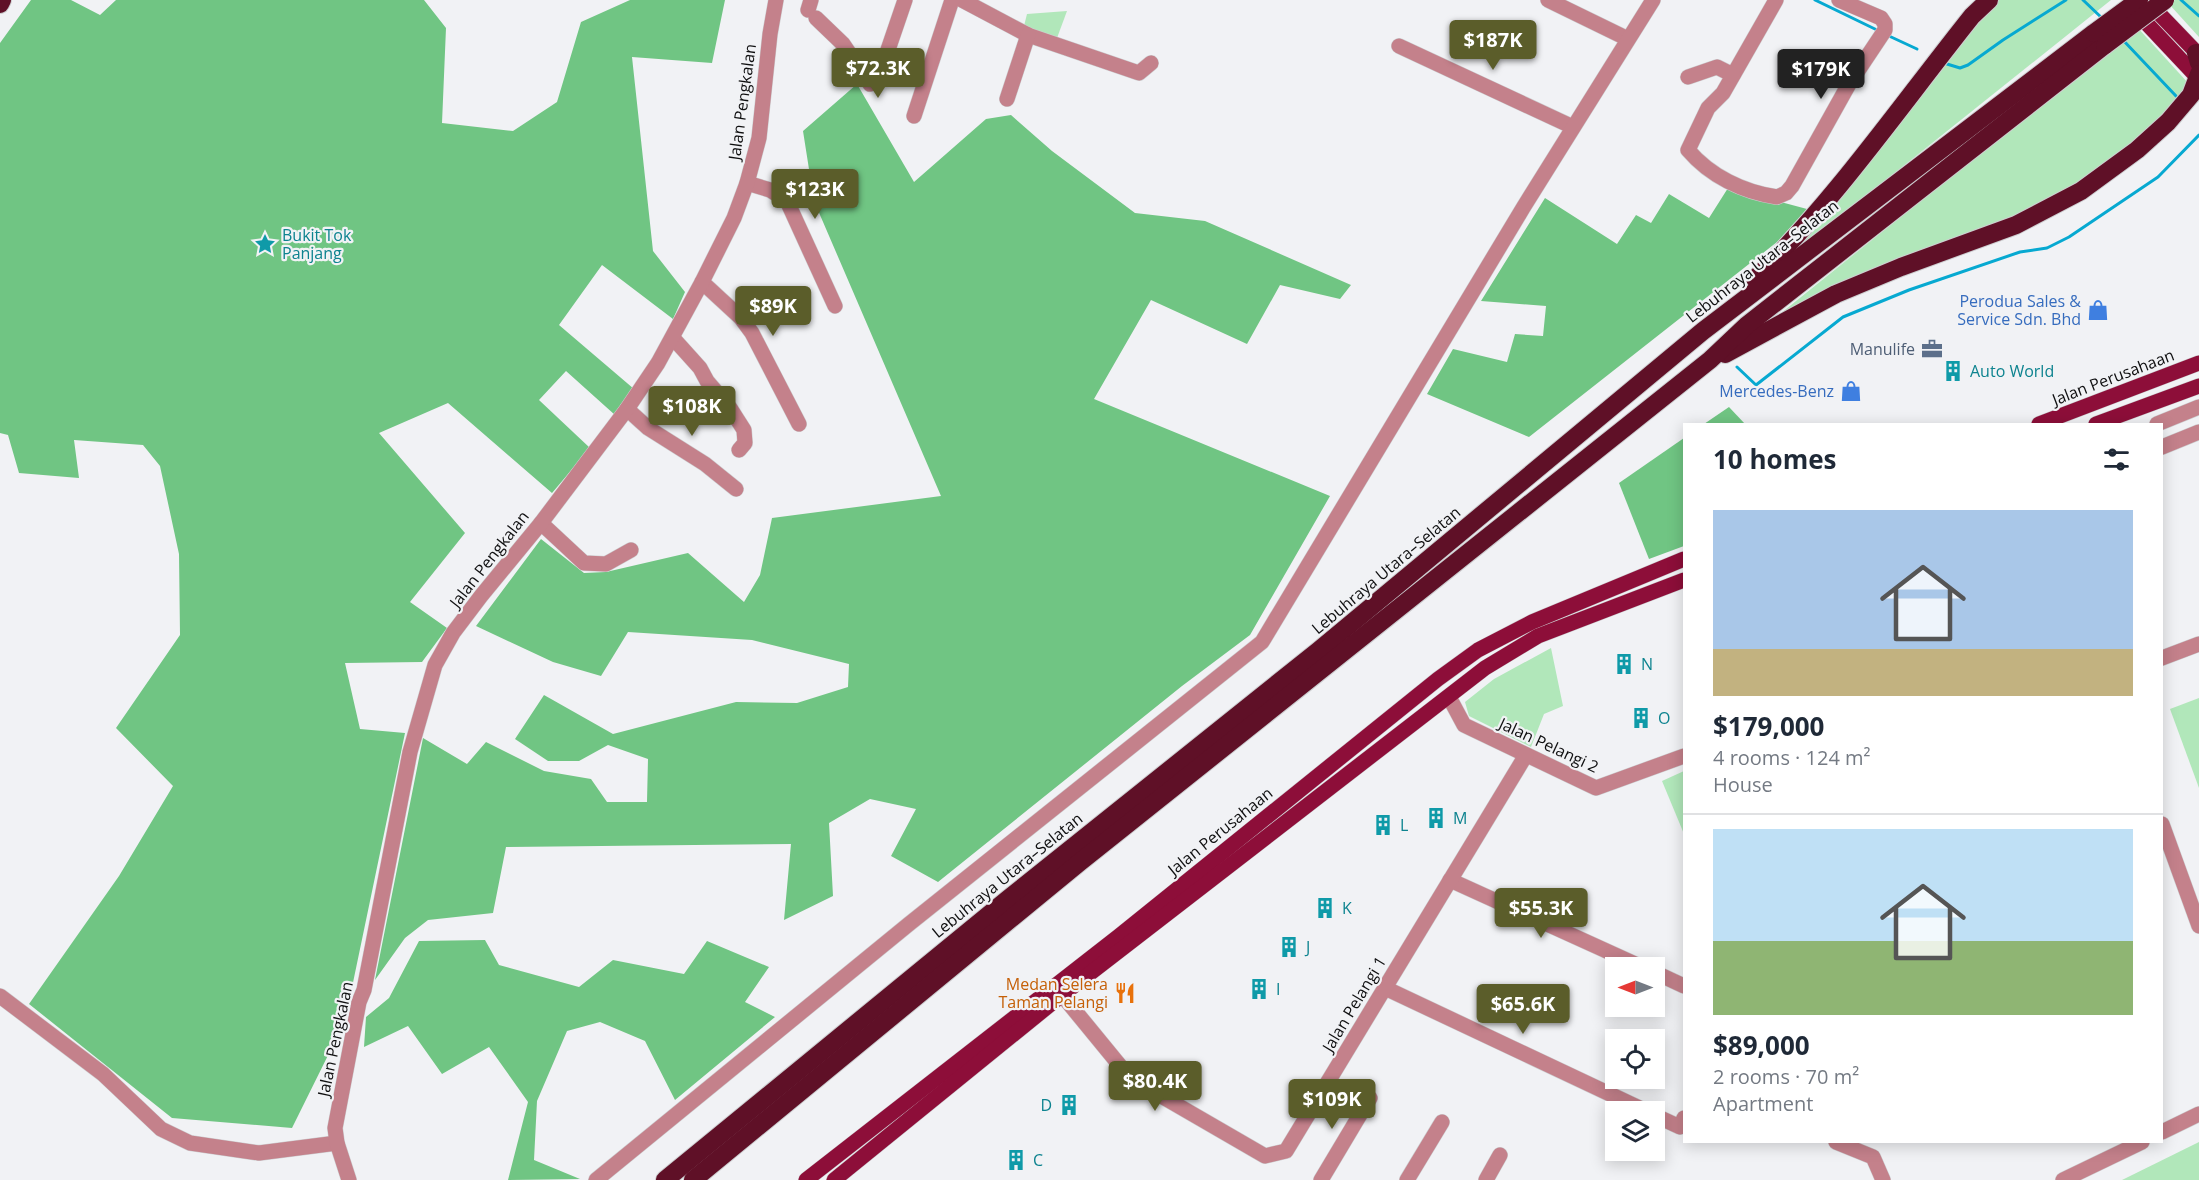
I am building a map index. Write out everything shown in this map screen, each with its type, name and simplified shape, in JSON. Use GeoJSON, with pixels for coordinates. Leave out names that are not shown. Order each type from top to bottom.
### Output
{"type":"FeatureCollection","features":[{"type":"Feature","properties":{"kind":"highway"},"geometry":{"type":"LineString","coordinates":[[1703,331],[1778,256],[1847,177],[1959,33],[1989,0]]}},
{"type":"Feature","properties":{"kind":"highway","name":"Lebuhraya Utara–Selatan"},"geometry":{"type":"LineString","coordinates":[[693,1180],[1080,862],[1710,360],[1747,325],[2100,39],[2139,0]]}},
{"type":"Feature","properties":{"kind":"highway","name":"Lebuhraya Utara–Selatan"},"geometry":{"type":"LineString","coordinates":[[665,1180],[1008,899],[1327,644],[1703,331],[2100,39],[2165,0]]}},
{"type":"Feature","properties":{"kind":"highway"},"geometry":{"type":"LineString","coordinates":[[1710,360],[1737,349],[1771,328],[1836,294],[1901,267],[2016,225],[2081,191],[2137,150],[2168,122],[2192,94],[2199,74]]}},
{"type":"Feature","properties":{"kind":"highway"},"geometry":{"type":"LineString","coordinates":[[2168,122],[2199,105]]}},
{"type":"Feature","properties":{"kind":"main road"},"geometry":{"type":"LineString","coordinates":[[2125,0],[2199,79]]}},
{"type":"Feature","properties":{"kind":"main road"},"geometry":{"type":"LineString","coordinates":[[2146,0],[2198,57]]}},
{"type":"Feature","properties":{"kind":"main road","name":"Jalan Perusahaan"},"geometry":{"type":"LineString","coordinates":[[2042,423],[2199,363]]}},
{"type":"Feature","properties":{"kind":"main road"},"geometry":{"type":"LineString","coordinates":[[2099,423],[2199,387]]}},
{"type":"Feature","properties":{"kind":"main road","name":"Jalan Perusahaan"},"geometry":{"type":"LineString","coordinates":[[806,1180],[1119,936],[1438,679],[1478,650],[1532,622],[1683,559]]}},
{"type":"Feature","properties":{"kind":"main road","name":"Jalan Perusahaan"},"geometry":{"type":"LineString","coordinates":[[834,1180],[1062,995],[1485,668],[1538,636],[1683,580]]}},
{"type":"Feature","properties":{"kind":"street","name":"Jalan Pengkalan"},"geometry":{"type":"LineString","coordinates":[[349,1180],[337,1143],[335,1128],[410,752],[435,664],[453,633],[541,523],[627,409],[673,338],[702,282],[734,218],[747,183],[760,128],[776,0]]}},
{"type":"Feature","properties":{"kind":"street"},"geometry":{"type":"LineString","coordinates":[[812,9],[843,44],[870,84],[877,82],[905,0]]}},
{"type":"Feature","properties":{"kind":"street"},"geometry":{"type":"LineString","coordinates":[[914,116],[952,0]]}},
{"type":"Feature","properties":{"kind":"street"},"geometry":{"type":"LineString","coordinates":[[962,0],[1028,35],[1139,73],[1151,63]]}},
{"type":"Feature","properties":{"kind":"street"},"geometry":{"type":"LineString","coordinates":[[1548,0],[1628,39]]}},
{"type":"Feature","properties":{"kind":"street"},"geometry":{"type":"LineString","coordinates":[[596,1180],[909,924],[1262,642],[1573,127],[1653,0]]}},
{"type":"Feature","properties":{"kind":"street"},"geometry":{"type":"LineString","coordinates":[[1776,0],[1723,93],[1708,108],[1688,150],[1727,182],[1777,197],[1786,193],[1792,186],[1849,84],[1885,30],[1885,24],[1881,18],[1839,0]]}},
{"type":"Feature","properties":{"kind":"street"},"geometry":{"type":"LineString","coordinates":[[1007,99],[1028,35]]}},
{"type":"Feature","properties":{"kind":"street"},"geometry":{"type":"LineString","coordinates":[[1399,45],[1573,127]]}},
{"type":"Feature","properties":{"kind":"street"},"geometry":{"type":"LineString","coordinates":[[1688,77],[1717,68],[1733,75]]}},
{"type":"Feature","properties":{"kind":"street"},"geometry":{"type":"LineString","coordinates":[[747,183],[770,190],[787,201],[836,306]]}},
{"type":"Feature","properties":{"kind":"street"},"geometry":{"type":"LineString","coordinates":[[702,282],[741,318],[752,333],[800,424]]}},
{"type":"Feature","properties":{"kind":"street"},"geometry":{"type":"LineString","coordinates":[[673,338],[700,368],[707,381],[730,408],[744,430],[744,443],[739,450]]}},
{"type":"Feature","properties":{"kind":"street"},"geometry":{"type":"LineString","coordinates":[[2159,423],[2199,407]]}},
{"type":"Feature","properties":{"kind":"street"},"geometry":{"type":"LineString","coordinates":[[627,409],[648,428],[705,464],[736,489]]}},
{"type":"Feature","properties":{"kind":"street"},"geometry":{"type":"LineString","coordinates":[[2163,447],[2199,432]]}},
{"type":"Feature","properties":{"kind":"street"},"geometry":{"type":"LineString","coordinates":[[541,523],[584,563],[606,564],[631,550]]}},
{"type":"Feature","properties":{"kind":"street"},"geometry":{"type":"LineString","coordinates":[[2163,658],[2199,644]]}},
{"type":"Feature","properties":{"kind":"street","name":"Jalan Pelangi 2"},"geometry":{"type":"LineString","coordinates":[[1449,697],[1464,725],[1596,788],[1683,756]]}},
{"type":"Feature","properties":{"kind":"street","name":"Jalan Pelangi 1"},"geometry":{"type":"LineString","coordinates":[[1062,995],[1126,1073],[1265,1156],[1286,1151],[1526,755]]}},
{"type":"Feature","properties":{"kind":"street"},"geometry":{"type":"LineString","coordinates":[[2163,827],[2199,926]]}},
{"type":"Feature","properties":{"kind":"street"},"geometry":{"type":"LineString","coordinates":[[1450,880],[1620,957]]}},
{"type":"Feature","properties":{"kind":"street"},"geometry":{"type":"LineString","coordinates":[[1665,977],[1683,986]]}},
{"type":"Feature","properties":{"kind":"street"},"geometry":{"type":"LineString","coordinates":[[1385,988],[1625,1101]]}},
{"type":"Feature","properties":{"kind":"street"},"geometry":{"type":"LineString","coordinates":[[0,996],[103,1074],[161,1129],[190,1143],[260,1153],[337,1143]]}},
{"type":"Feature","properties":{"kind":"street"},"geometry":{"type":"LineString","coordinates":[[1321,1180],[1370,1098]]}},
{"type":"Feature","properties":{"kind":"street"},"geometry":{"type":"LineString","coordinates":[[2163,1132],[2199,1114]]}},
{"type":"Feature","properties":{"kind":"street"},"geometry":{"type":"LineString","coordinates":[[1665,1120],[1680,1127],[1683,1120]]}},
{"type":"Feature","properties":{"kind":"street"},"geometry":{"type":"LineString","coordinates":[[1407,1180],[1442,1122]]}},
{"type":"Feature","properties":{"kind":"street"},"geometry":{"type":"LineString","coordinates":[[1838,1143],[1873,1157],[1883,1180]]}},
{"type":"Feature","properties":{"kind":"street"},"geometry":{"type":"LineString","coordinates":[[2063,1180],[2140,1143]]}},
{"type":"Feature","properties":{"kind":"street"},"geometry":{"type":"LineString","coordinates":[[1486,1180],[1500,1155]]}},
{"type":"Feature","properties":{"kind":"green space"},"geometry":{"type":"Polygon","coordinates":[[[31,0],[71,0],[100,15],[116,0],[424,0],[446,28],[442,123],[513,131],[557,102],[581,22],[630,0],[725,0],[712,63],[632,57],[653,251],[685,292],[673,319],[602,265],[559,325],[634,389],[615,415],[566,371],[539,400],[590,448],[552,493],[448,403],[379,433],[465,533],[410,602],[447,628],[422,662],[345,663],[360,729],[405,733],[345,1021],[292,1128],[172,1118],[29,1004],[119,876],[173,786],[116,728],[180,635],[179,554],[160,466],[143,445],[74,440],[79,478],[19,473],[8,435],[0,433],[0,43],[31,0]]]}},
{"type":"Feature","properties":{"kind":"green space"},"geometry":{"type":"Polygon","coordinates":[[[1999,0],[2111,0],[1761,280],[1960,43],[1999,0]]]}},
{"type":"Feature","properties":{"kind":"green space"},"geometry":{"type":"Polygon","coordinates":[[[2175,0],[2199,0],[2199,37],[2169,4],[2175,0]]]}},
{"type":"Feature","properties":{"kind":"green space"},"geometry":{"type":"Polygon","coordinates":[[[1067,11],[1057,38],[1024,26],[1027,14],[1067,11]]]}},
{"type":"Feature","properties":{"kind":"green space"},"geometry":{"type":"Polygon","coordinates":[[[2137,27],[2189,84],[2181,102],[2098,174],[2055,201],[1776,317],[2137,27]]]}},
{"type":"Feature","properties":{"kind":"green space"},"geometry":{"type":"Polygon","coordinates":[[[857,84],[914,182],[986,119],[1011,115],[1052,151],[1135,213],[1205,221],[1351,285],[1340,299],[1280,285],[1247,344],[1151,300],[1094,399],[1330,496],[1250,635],[1182,686],[938,882],[891,856],[916,809],[870,799],[829,823],[833,896],[784,920],[791,844],[506,847],[493,913],[428,920],[405,938],[375,980],[423,738],[467,764],[486,742],[544,771],[591,779],[607,802],[647,802],[648,759],[608,745],[579,761],[548,761],[515,739],[544,695],[613,734],[736,702],[797,703],[848,687],[849,664],[752,640],[628,632],[601,676],[553,662],[476,626],[541,539],[584,573],[606,572],[688,553],[744,602],[760,575],[772,518],[941,496],[814,201],[803,131],[857,84]]]}},
{"type":"Feature","properties":{"kind":"green space"},"geometry":{"type":"Polygon","coordinates":[[[1728,188],[1807,209],[1777,242],[1529,437],[1427,394],[1453,349],[1507,362],[1515,334],[1543,336],[1546,306],[1481,301],[1545,198],[1617,244],[1636,215],[1651,223],[1669,194],[1709,218],[1728,188]]]}},
{"type":"Feature","properties":{"kind":"green space"},"geometry":{"type":"Polygon","coordinates":[[[1729,407],[1744,423],[1705,423],[1729,407]]]}},
{"type":"Feature","properties":{"kind":"green space"},"geometry":{"type":"Polygon","coordinates":[[[1683,439],[1683,546],[1649,559],[1619,483],[1683,439]]]}},
{"type":"Feature","properties":{"kind":"green space"},"geometry":{"type":"Polygon","coordinates":[[[1551,648],[1563,706],[1544,714],[1531,747],[1469,716],[1465,702],[1494,679],[1551,648]]]}},
{"type":"Feature","properties":{"kind":"green space"},"geometry":{"type":"Polygon","coordinates":[[[2199,698],[2199,788],[2170,709],[2199,698]]]}},
{"type":"Feature","properties":{"kind":"green space"},"geometry":{"type":"Polygon","coordinates":[[[1683,771],[1683,832],[1662,781],[1683,771]]]}},
{"type":"Feature","properties":{"kind":"green space"},"geometry":{"type":"Polygon","coordinates":[[[485,940],[499,965],[579,987],[613,960],[684,974],[707,941],[769,967],[745,1002],[775,1017],[675,1100],[645,1041],[600,1022],[567,1031],[537,1101],[534,1160],[580,1179],[508,1180],[528,1102],[489,1047],[442,1074],[408,1026],[364,1047],[366,1017],[389,998],[419,941],[485,940]]]}},
{"type":"Feature","properties":{"kind":"green space"},"geometry":{"type":"Polygon","coordinates":[[[2199,1142],[2199,1180],[2122,1180],[2199,1142]]]}},
{"type":"Feature","properties":{"kind":"waterway"},"geometry":{"type":"LineString","coordinates":[[1815,0],[1877,30]]}},
{"type":"Feature","properties":{"kind":"waterway"},"geometry":{"type":"LineString","coordinates":[[1947,64],[1960,68],[1968,65],[2066,0]]}},
{"type":"Feature","properties":{"kind":"waterway"},"geometry":{"type":"LineString","coordinates":[[2083,0],[2103,19]]}},
{"type":"Feature","properties":{"kind":"waterway"},"geometry":{"type":"LineString","coordinates":[[2181,0],[2199,16]]}},
{"type":"Feature","properties":{"kind":"waterway"},"geometry":{"type":"LineString","coordinates":[[1889,36],[1917,49]]}},
{"type":"Feature","properties":{"kind":"waterway"},"geometry":{"type":"LineString","coordinates":[[2122,39],[2176,96]]}},
{"type":"Feature","properties":{"kind":"waterway"},"geometry":{"type":"LineString","coordinates":[[1737,367],[1756,385],[1843,317],[1909,290],[2020,252],[2047,248],[2069,237],[2158,177],[2199,135]]}},
{"type":"Feature","properties":{"kind":"place","name":"Bukit Tok Panjang"},"geometry":{"type":"Point","coordinates":[265,244]}},
{"type":"Feature","properties":{"kind":"place","name":"Perodua Sales & Service Sdn. Bhd"},"geometry":{"type":"Point","coordinates":[2098,310]}},
{"type":"Feature","properties":{"kind":"place","name":"Manulife"},"geometry":{"type":"Point","coordinates":[1932,349]}},
{"type":"Feature","properties":{"kind":"place","name":"Auto World"},"geometry":{"type":"Point","coordinates":[1953,371]}},
{"type":"Feature","properties":{"kind":"place","name":"Mercedes-Benz"},"geometry":{"type":"Point","coordinates":[1851,391]}},
{"type":"Feature","properties":{"kind":"place","name":"N"},"geometry":{"type":"Point","coordinates":[1624,664]}},
{"type":"Feature","properties":{"kind":"place","name":"O"},"geometry":{"type":"Point","coordinates":[1641,718]}},
{"type":"Feature","properties":{"kind":"place","name":"M"},"geometry":{"type":"Point","coordinates":[1436,818]}},
{"type":"Feature","properties":{"kind":"place","name":"L"},"geometry":{"type":"Point","coordinates":[1383,825]}},
{"type":"Feature","properties":{"kind":"place","name":"K"},"geometry":{"type":"Point","coordinates":[1325,908]}},
{"type":"Feature","properties":{"kind":"place","name":"J"},"geometry":{"type":"Point","coordinates":[1289,947]}},
{"type":"Feature","properties":{"kind":"place","name":"I"},"geometry":{"type":"Point","coordinates":[1259,989]}},
{"type":"Feature","properties":{"kind":"place","name":"Medan Selera Taman Pelangi"},"geometry":{"type":"Point","coordinates":[1125,993]}},
{"type":"Feature","properties":{"kind":"place","name":"D"},"geometry":{"type":"Point","coordinates":[1069,1105]}},
{"type":"Feature","properties":{"kind":"place","name":"C"},"geometry":{"type":"Point","coordinates":[1016,1160]}}]}
